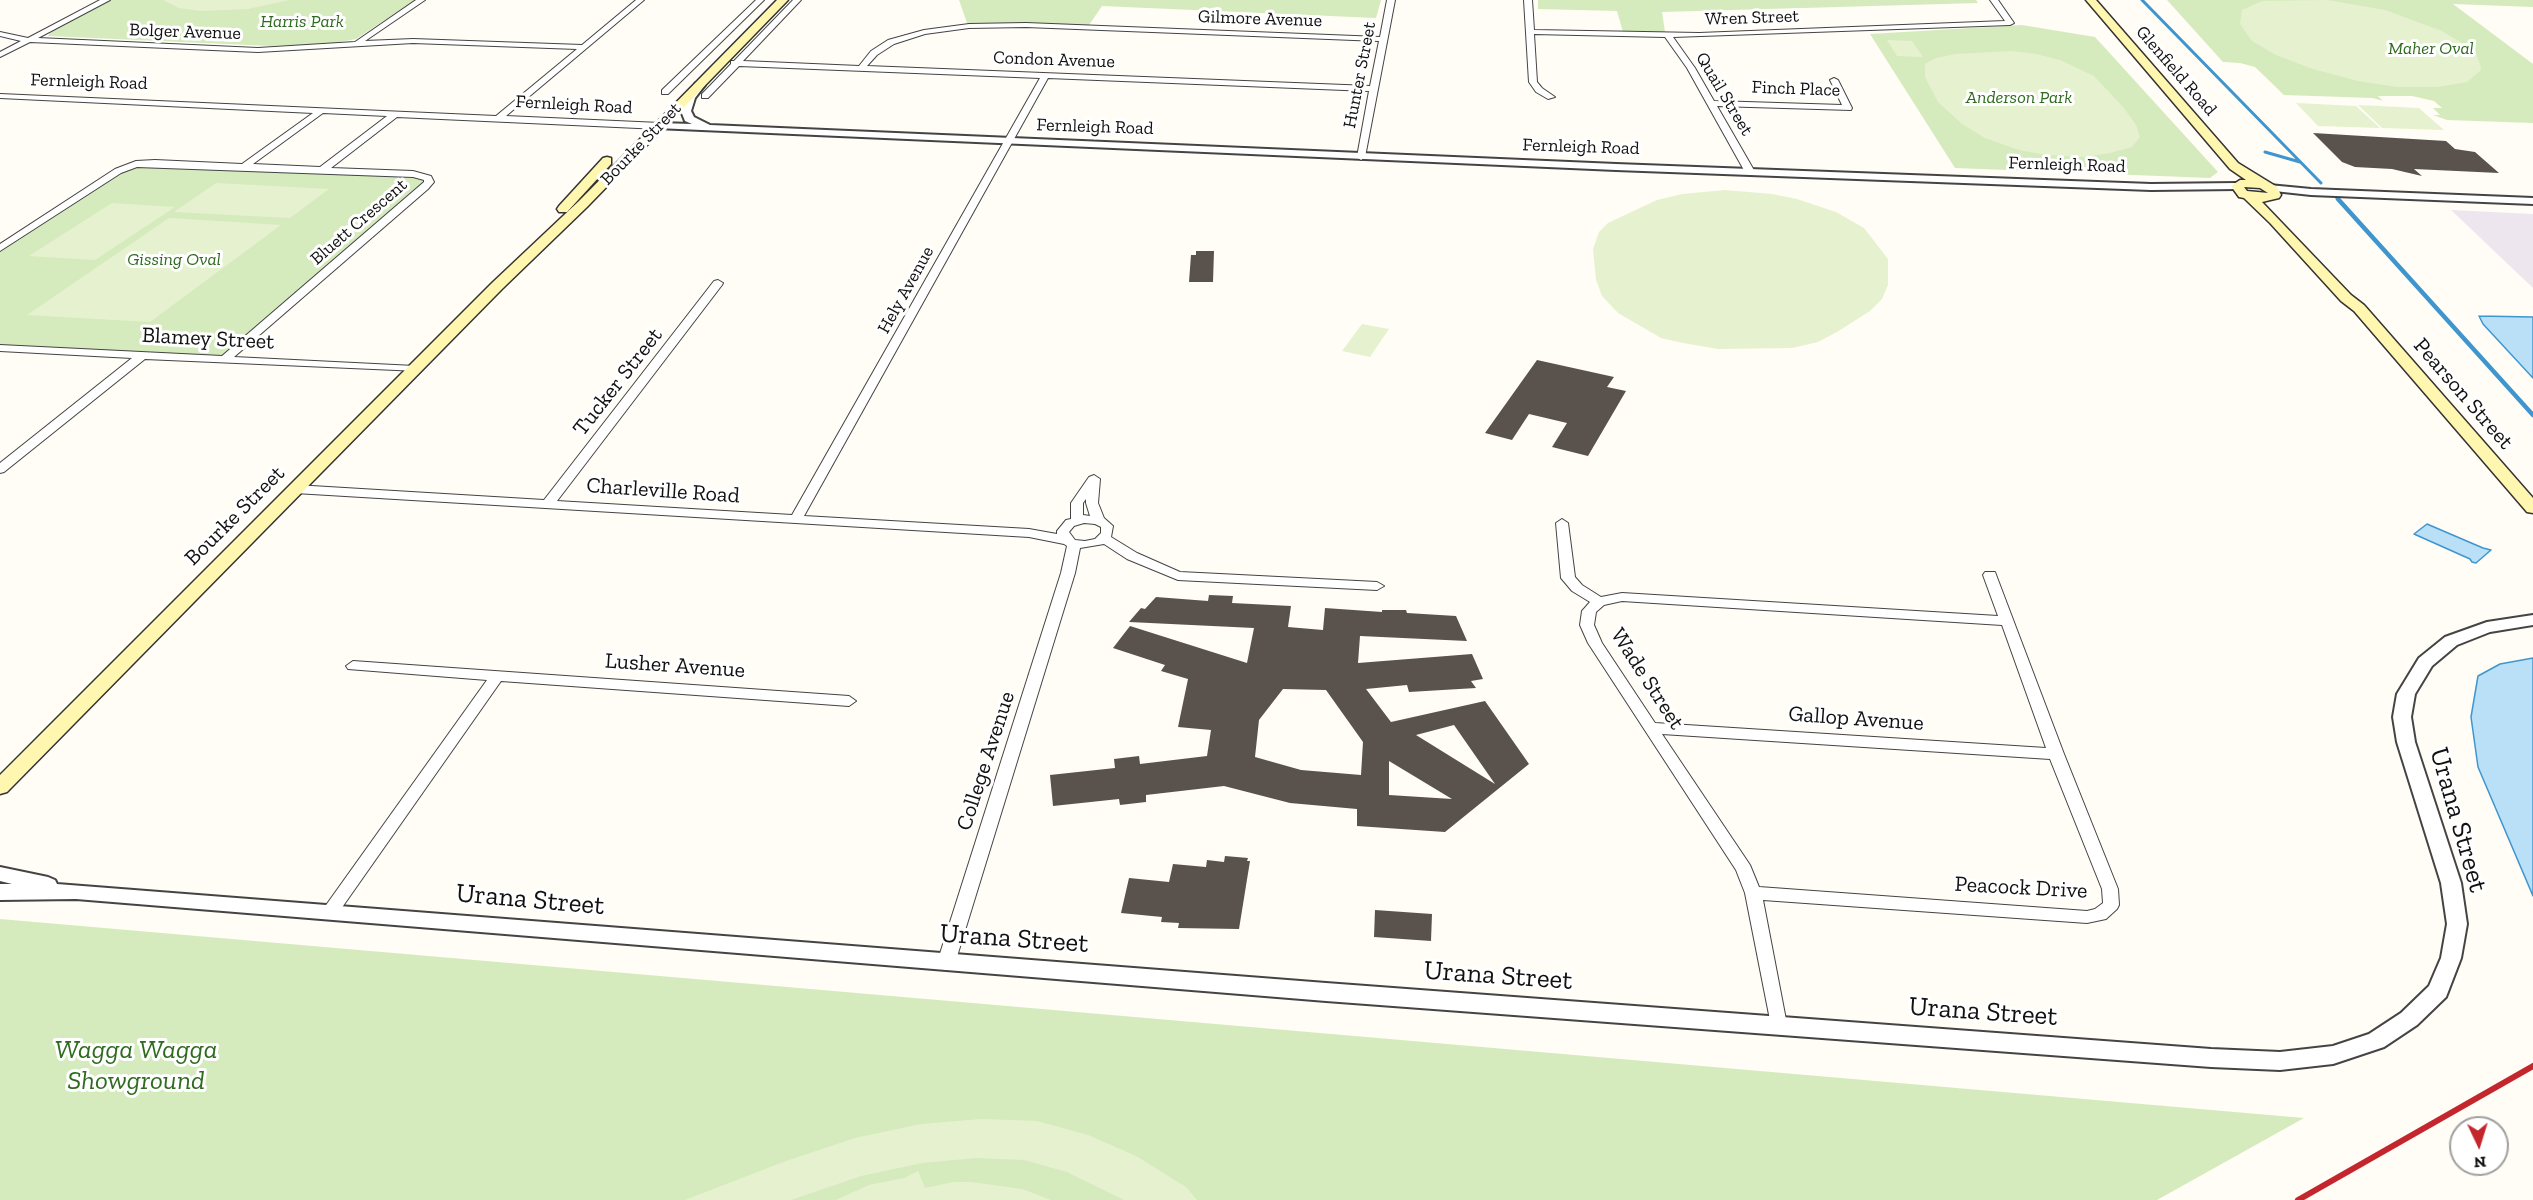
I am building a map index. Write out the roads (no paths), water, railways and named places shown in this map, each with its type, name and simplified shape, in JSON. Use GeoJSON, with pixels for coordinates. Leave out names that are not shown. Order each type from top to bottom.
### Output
{"type":"FeatureCollection","features":[{"type":"Feature","properties":{"kind":"main road","name":"Bourke Street"},"geometry":{"type":"LineString","coordinates":[[497,286],[579,190],[773,0]]}},
{"type":"Feature","properties":{"kind":"main road","name":"Bourke Street"},"geometry":{"type":"LineString","coordinates":[[2,786],[783,0]]}},
{"type":"Feature","properties":{"kind":"main road","name":"Glenfield Road"},"geometry":{"type":"LineString","coordinates":[[2091,0],[2235,166],[2270,191]]}},
{"type":"Feature","properties":{"kind":"main road","name":"Glenfield Road"},"geometry":{"type":"LineString","coordinates":[[2235,166],[2242,190]]}},
{"type":"Feature","properties":{"kind":"main road"},"geometry":{"type":"LineString","coordinates":[[2242,190],[2270,191]]}},
{"type":"Feature","properties":{"kind":"main road","name":"Pearson Street"},"geometry":{"type":"LineString","coordinates":[[2242,190],[2275,220],[2359,309],[2533,508]]}},
{"type":"Feature","properties":{"kind":"main road","name":"Pearson Street"},"geometry":{"type":"LineString","coordinates":[[2270,191],[2281,213],[2354,298],[2359,309]]}},
{"type":"Feature","properties":{"kind":"street"},"geometry":{"type":"LineString","coordinates":[[0,55],[106,0]]}},
{"type":"Feature","properties":{"kind":"street"},"geometry":{"type":"LineString","coordinates":[[358,43],[421,0]]}},
{"type":"Feature","properties":{"kind":"street"},"geometry":{"type":"LineString","coordinates":[[498,119],[640,0]]}},
{"type":"Feature","properties":{"kind":"street","name":"Bourke Street"},"geometry":{"type":"LineString","coordinates":[[665,92],[760,0]]}},
{"type":"Feature","properties":{"kind":"street","name":"Bourke Street"},"geometry":{"type":"LineString","coordinates":[[705,96],[734,63],[797,0]]}},
{"type":"Feature","properties":{"kind":"street","name":"Hunter Street"},"geometry":{"type":"LineString","coordinates":[[1361,156],[1391,0]]}},
{"type":"Feature","properties":{"kind":"street"},"geometry":{"type":"LineString","coordinates":[[1528,0],[1533,82],[1539,90],[1551,96]]}},
{"type":"Feature","properties":{"kind":"street","name":"Wren Street"},"geometry":{"type":"LineString","coordinates":[[1530,32],[1667,34],[2010,23],[1994,0]]}},
{"type":"Feature","properties":{"kind":"street","name":"Gilmore Avenue"},"geometry":{"type":"LineString","coordinates":[[860,69],[874,53],[891,42],[924,33],[969,26],[1026,25],[1383,39]]}},
{"type":"Feature","properties":{"kind":"street","name":"Bolger Avenue"},"geometry":{"type":"LineString","coordinates":[[0,34],[28,40],[258,50],[413,41],[584,47]]}},
{"type":"Feature","properties":{"kind":"street","name":"Quail Street"},"geometry":{"type":"LineString","coordinates":[[1667,34],[1712,103],[1750,172]]}},
{"type":"Feature","properties":{"kind":"street"},"geometry":{"type":"LineString","coordinates":[[701,59],[715,59]]}},
{"type":"Feature","properties":{"kind":"street","name":"Condon Avenue"},"geometry":{"type":"LineString","coordinates":[[734,63],[1373,89]]}},
{"type":"Feature","properties":{"kind":"street","name":"Hely Avenue"},"geometry":{"type":"LineString","coordinates":[[795,520],[1045,76]]}},
{"type":"Feature","properties":{"kind":"street"},"geometry":{"type":"LineString","coordinates":[[705,79],[690,98],[686,111],[687,116],[694,122],[715,129]]}},
{"type":"Feature","properties":{"kind":"street","name":"Finch Place"},"geometry":{"type":"LineString","coordinates":[[1712,103],[1848,108],[1834,80]]}},
{"type":"Feature","properties":{"kind":"street","name":"Fernleigh Road"},"geometry":{"type":"LineString","coordinates":[[0,96],[715,129],[2242,190]]}},
{"type":"Feature","properties":{"kind":"street"},"geometry":{"type":"LineString","coordinates":[[244,167],[320,112]]}},
{"type":"Feature","properties":{"kind":"street"},"geometry":{"type":"LineString","coordinates":[[322,170],[394,115]]}},
{"type":"Feature","properties":{"kind":"street","name":"Bluett Crescent"},"geometry":{"type":"LineString","coordinates":[[0,248],[126,167],[155,163],[413,174],[428,178],[429,182],[225,359]]}},
{"type":"Feature","properties":{"kind":"street"},"geometry":{"type":"LineString","coordinates":[[2270,191],[2533,201]]}},
{"type":"Feature","properties":{"kind":"street"},"geometry":{"type":"LineString","coordinates":[[2270,191],[2533,206]]}},
{"type":"Feature","properties":{"kind":"street","name":"Tucker Street"},"geometry":{"type":"LineString","coordinates":[[548,504],[718,283]]}},
{"type":"Feature","properties":{"kind":"street","name":"Blamey Street"},"geometry":{"type":"LineString","coordinates":[[0,348],[415,369]]}},
{"type":"Feature","properties":{"kind":"street"},"geometry":{"type":"LineString","coordinates":[[0,469],[143,355]]}},
{"type":"Feature","properties":{"kind":"street","name":"College Avenue"},"geometry":{"type":"LineString","coordinates":[[946,963],[1068,573],[1071,533],[1077,503],[1094,479],[1092,502],[1098,520]]}},
{"type":"Feature","properties":{"kind":"street","name":"Charleville Road"},"geometry":{"type":"LineString","coordinates":[[295,489],[795,520],[1029,533],[1071,533]]}},
{"type":"Feature","properties":{"kind":"street"},"geometry":{"type":"LineString","coordinates":[[1071,533],[1098,520],[1103,523],[1102,538]]}},
{"type":"Feature","properties":{"kind":"street"},"geometry":{"type":"LineString","coordinates":[[1562,523],[1568,578],[1577,588],[1599,602]]}},
{"type":"Feature","properties":{"kind":"street"},"geometry":{"type":"LineString","coordinates":[[1071,533],[1102,538],[1132,556],[1142,558],[1178,576],[1377,586]]}},
{"type":"Feature","properties":{"kind":"street","name":"College Avenue"},"geometry":{"type":"LineString","coordinates":[[1068,573],[1102,538]]}},
{"type":"Feature","properties":{"kind":"street","name":"Peacock Drive"},"geometry":{"type":"LineString","coordinates":[[1753,893],[2086,916],[2100,914],[2111,905],[2113,898],[2056,754],[1990,574]]}},
{"type":"Feature","properties":{"kind":"street","name":"Wade Street"},"geometry":{"type":"LineString","coordinates":[[1778,1025],[1753,893],[1735,853],[1653,728],[1614,675],[1595,643],[1587,618],[1593,606],[1599,602],[1622,597],[1651,598],[2007,621]]}},
{"type":"Feature","properties":{"kind":"street","name":"Urana Street"},"geometry":{"type":"LineString","coordinates":[[0,892],[76,891],[946,963],[2211,1058],[2280,1061],[2333,1055],[2376,1041],[2409,1019],[2438,991],[2451,958],[2457,924],[2451,883],[2406,742],[2402,717],[2406,694],[2425,662],[2451,641],[2487,627],[2532,620]]}},
{"type":"Feature","properties":{"kind":"street","name":"Lusher Avenue"},"geometry":{"type":"LineString","coordinates":[[353,666],[849,701]]}},
{"type":"Feature","properties":{"kind":"street"},"geometry":{"type":"LineString","coordinates":[[330,912],[497,676]]}},
{"type":"Feature","properties":{"kind":"street","name":"Gallop Avenue"},"geometry":{"type":"LineString","coordinates":[[1653,728],[2056,754]]}},
{"type":"Feature","properties":{"kind":"street","name":"Urana Street"},"geometry":{"type":"LineString","coordinates":[[0,874],[76,891]]}},
{"type":"Feature","properties":{"kind":"water"},"geometry":{"type":"Polygon","coordinates":[[[2479,316],[2533,317],[2533,378],[2483,324],[2479,316]]]}},
{"type":"Feature","properties":{"kind":"water"},"geometry":{"type":"Polygon","coordinates":[[[2427,524],[2491,550],[2476,563],[2472,562],[2470,559],[2414,534],[2427,524]]]}},
{"type":"Feature","properties":{"kind":"water"},"geometry":{"type":"Polygon","coordinates":[[[2533,658],[2533,896],[2478,767],[2471,717],[2478,676],[2500,664],[2533,658]]]}},
{"type":"Feature","properties":{"kind":"waterway"},"geometry":{"type":"LineString","coordinates":[[2142,0],[2321,183]]}},
{"type":"Feature","properties":{"kind":"waterway"},"geometry":{"type":"LineString","coordinates":[[2265,152],[2300,162]]}},
{"type":"Feature","properties":{"kind":"waterway"},"geometry":{"type":"LineString","coordinates":[[2338,199],[2533,415]]}},
{"type":"Feature","properties":{"kind":"railway"},"geometry":{"type":"LineString","coordinates":[[2298,1200],[2533,1066]]}},
{"type":"Feature","properties":{"kind":"park label","name":"Harris Park"},"geometry":{"type":"Point","coordinates":[302,22]}},
{"type":"Feature","properties":{"kind":"park label","name":"Maher Oval"},"geometry":{"type":"Point","coordinates":[2431,49]}},
{"type":"Feature","properties":{"kind":"park label","name":"Anderson Park"},"geometry":{"type":"Point","coordinates":[2019,98]}},
{"type":"Feature","properties":{"kind":"park label","name":"Gissing Oval"},"geometry":{"type":"Point","coordinates":[174,260]}},
{"type":"Feature","properties":{"kind":"park label","name":"Wagga Wagga Showground"},"geometry":{"type":"Point","coordinates":[136,1066]}}]}
